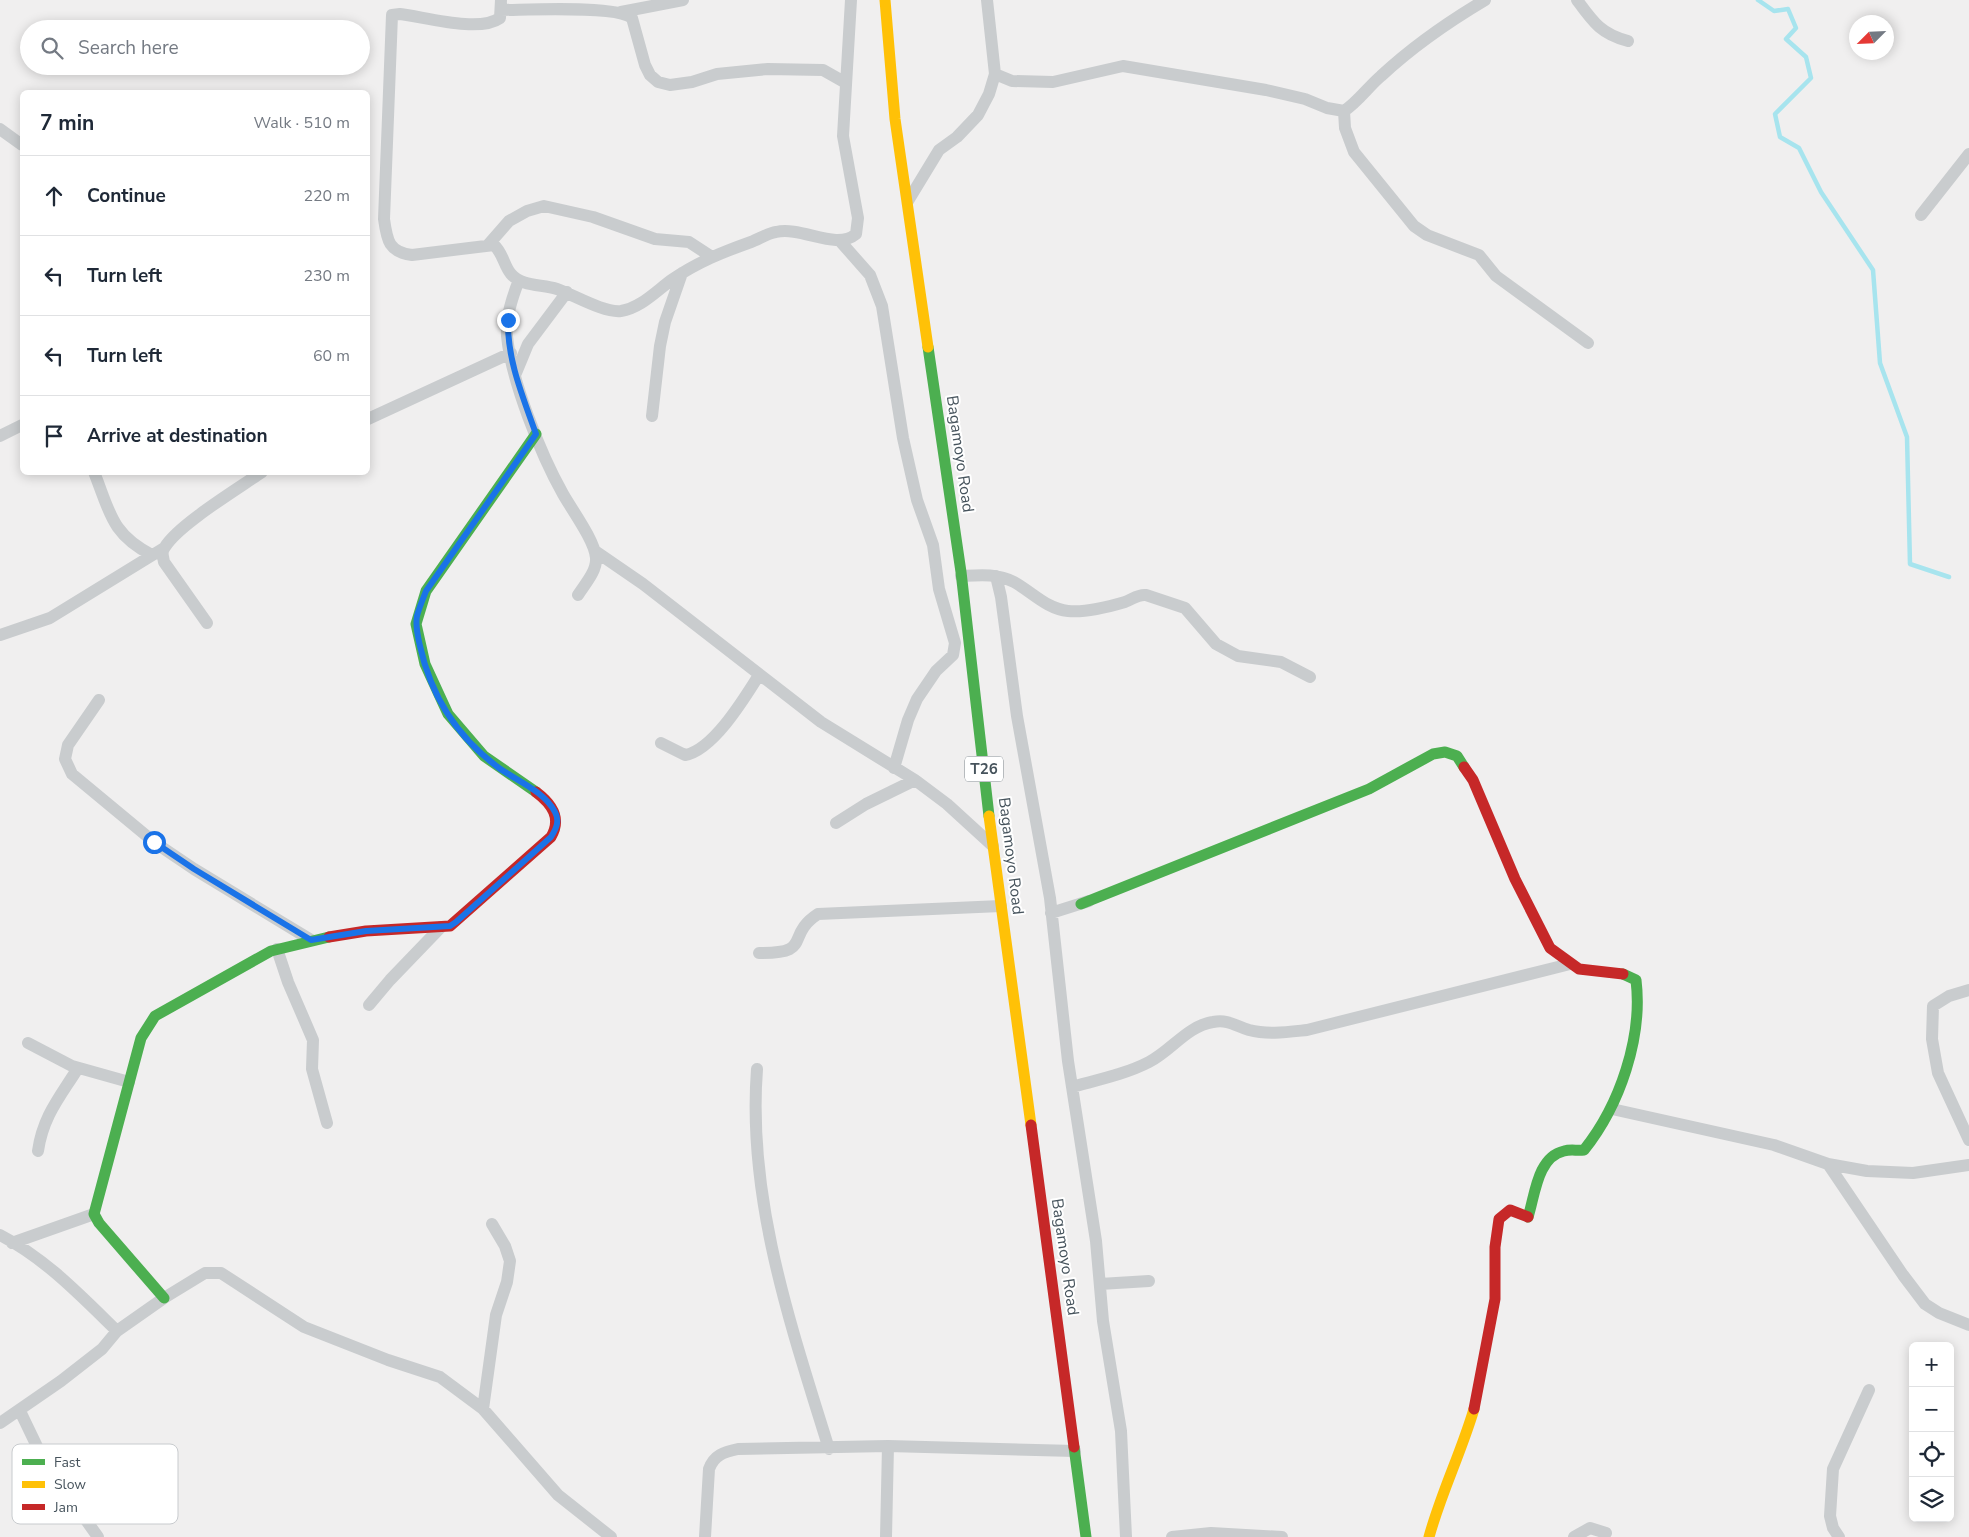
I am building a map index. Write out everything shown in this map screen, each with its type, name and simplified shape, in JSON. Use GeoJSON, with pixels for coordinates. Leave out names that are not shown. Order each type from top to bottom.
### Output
{"type":"FeatureCollection","features":[{"type":"Feature","properties":{"kind":"main road","name":"Bagamoyo Road"},"geometry":{"type":"LineString","coordinates":[[885,0],[895,119],[961,576],[993,846],[1086,1537]]}},
{"type":"Feature","properties":{"kind":"main road"},"geometry":{"type":"LineString","coordinates":[[164,1298],[99,1223],[94,1214],[141,1038],[155,1016],[243,965],[277,949],[311,940],[395,928],[441,927],[456,922],[556,830],[558,822],[555,812],[534,790],[498,767],[460,732],[449,717],[425,670],[417,632],[417,617],[426,591],[536,434]]}},
{"type":"Feature","properties":{"kind":"main road"},"geometry":{"type":"LineString","coordinates":[[1082,904],[1369,789],[1433,754],[1445,752],[1457,756],[1465,766],[1515,879],[1550,948],[1579,969],[1598,972],[1619,972],[1636,980],[1638,989],[1635,1029],[1612,1109],[1584,1150],[1563,1150],[1545,1162],[1528,1217],[1510,1210],[1499,1219],[1495,1247],[1495,1299],[1475,1406],[1464,1443],[1437,1509],[1429,1537]]}},
{"type":"Feature","properties":{"kind":"street"},"geometry":{"type":"LineString","coordinates":[[683,0],[621,12],[501,5],[500,18],[493,23],[484,24],[470,24],[400,14],[392,15],[384,219],[386,237],[392,247],[400,253],[412,255],[494,245],[511,274],[519,280],[527,284],[546,285],[609,310],[621,311],[647,299],[682,273],[712,256],[773,232],[785,230],[840,241],[852,238],[858,228],[843,136],[851,0]]}},
{"type":"Feature","properties":{"kind":"street"},"geometry":{"type":"LineString","coordinates":[[907,203],[939,150],[957,137],[978,115],[996,74],[987,0]]}},
{"type":"Feature","properties":{"kind":"street"},"geometry":{"type":"LineString","coordinates":[[1344,111],[1407,54],[1438,30],[1485,0]]}},
{"type":"Feature","properties":{"kind":"street"},"geometry":{"type":"LineString","coordinates":[[1577,0],[1596,25],[1612,36],[1628,41]]}},
{"type":"Feature","properties":{"kind":"street"},"geometry":{"type":"LineString","coordinates":[[621,12],[632,18],[650,75],[658,82],[670,86],[692,82],[717,74],[768,69],[823,70],[846,83]]}},
{"type":"Feature","properties":{"kind":"street"},"geometry":{"type":"LineString","coordinates":[[996,74],[1012,81],[1053,82],[1123,66],[1274,92],[1305,99],[1327,108],[1344,111]]}},
{"type":"Feature","properties":{"kind":"street"},"geometry":{"type":"LineString","coordinates":[[1344,111],[1345,128],[1354,152],[1414,226],[1428,235],[1479,255],[1496,276],[1588,343]]}},
{"type":"Feature","properties":{"kind":"street"},"geometry":{"type":"LineString","coordinates":[[0,129],[20,144]]}},
{"type":"Feature","properties":{"kind":"street"},"geometry":{"type":"LineString","coordinates":[[1921,215],[1969,154]]}},
{"type":"Feature","properties":{"kind":"street"},"geometry":{"type":"LineString","coordinates":[[488,245],[509,221],[527,211],[544,206],[580,212],[655,239],[689,242],[712,256]]}},
{"type":"Feature","properties":{"kind":"street"},"geometry":{"type":"LineString","coordinates":[[840,241],[870,275],[882,306],[890,365],[907,455],[917,500],[933,544],[938,589],[955,643],[953,654],[936,671],[916,699],[894,768]]}},
{"type":"Feature","properties":{"kind":"street"},"geometry":{"type":"LineString","coordinates":[[652,416],[662,338],[682,273]]}},
{"type":"Feature","properties":{"kind":"street"},"geometry":{"type":"LineString","coordinates":[[519,280],[510,302],[507,336],[516,376],[536,434],[559,486],[595,551],[644,584],[758,675],[821,722],[915,780],[947,804],[993,846]]}},
{"type":"Feature","properties":{"kind":"street"},"geometry":{"type":"LineString","coordinates":[[516,376],[528,344],[567,292]]}},
{"type":"Feature","properties":{"kind":"street"},"geometry":{"type":"LineString","coordinates":[[370,418],[511,353]]}},
{"type":"Feature","properties":{"kind":"street"},"geometry":{"type":"LineString","coordinates":[[0,436],[20,426]]}},
{"type":"Feature","properties":{"kind":"street"},"geometry":{"type":"LineString","coordinates":[[95,475],[114,522],[124,537],[152,555]]}},
{"type":"Feature","properties":{"kind":"street"},"geometry":{"type":"LineString","coordinates":[[0,636],[50,618],[164,548],[227,495],[257,475]]}},
{"type":"Feature","properties":{"kind":"street"},"geometry":{"type":"LineString","coordinates":[[164,548],[162,554],[164,562],[207,623]]}},
{"type":"Feature","properties":{"kind":"street"},"geometry":{"type":"LineString","coordinates":[[578,595],[595,568],[595,551]]}},
{"type":"Feature","properties":{"kind":"street"},"geometry":{"type":"LineString","coordinates":[[961,576],[996,576],[1013,582],[1054,608],[1069,611],[1110,605],[1127,601],[1140,594],[1146,595],[1185,608],[1216,644],[1238,656],[1281,662],[1310,677]]}},
{"type":"Feature","properties":{"kind":"street"},"geometry":{"type":"LineString","coordinates":[[996,576],[1002,597],[1018,716],[1051,913],[1072,1087],[1096,1241],[1103,1321],[1120,1431],[1126,1537]]}},
{"type":"Feature","properties":{"kind":"street"},"geometry":{"type":"LineString","coordinates":[[661,743],[685,755],[704,747],[725,723],[758,675]]}},
{"type":"Feature","properties":{"kind":"street"},"geometry":{"type":"LineString","coordinates":[[99,700],[68,745],[65,759],[78,781],[162,847],[311,940]]}},
{"type":"Feature","properties":{"kind":"street"},"geometry":{"type":"LineString","coordinates":[[836,823],[866,804],[915,780]]}},
{"type":"Feature","properties":{"kind":"street"},"geometry":{"type":"LineString","coordinates":[[1051,913],[1166,874],[1208,862],[1303,825]]}},
{"type":"Feature","properties":{"kind":"street"},"geometry":{"type":"LineString","coordinates":[[759,952],[782,953],[791,950],[796,945],[802,929],[818,914],[1001,906]]}},
{"type":"Feature","properties":{"kind":"street"},"geometry":{"type":"LineString","coordinates":[[369,1005],[390,980],[441,927]]}},
{"type":"Feature","properties":{"kind":"street"},"geometry":{"type":"LineString","coordinates":[[277,949],[288,982],[313,1040],[312,1069],[327,1124]]}},
{"type":"Feature","properties":{"kind":"street"},"geometry":{"type":"LineString","coordinates":[[1072,1087],[1147,1064],[1165,1053],[1185,1034],[1210,1022],[1232,1022],[1248,1030],[1263,1032],[1307,1030],[1570,964]]}},
{"type":"Feature","properties":{"kind":"street"},"geometry":{"type":"LineString","coordinates":[[1969,990],[1949,996],[1933,1006],[1932,1039],[1938,1073],[1969,1140]]}},
{"type":"Feature","properties":{"kind":"street"},"geometry":{"type":"LineString","coordinates":[[28,1043],[78,1068],[129,1082]]}},
{"type":"Feature","properties":{"kind":"street"},"geometry":{"type":"LineString","coordinates":[[38,1151],[41,1131],[46,1120],[78,1068]]}},
{"type":"Feature","properties":{"kind":"street"},"geometry":{"type":"LineString","coordinates":[[757,1069],[754,1104],[758,1153],[770,1240],[795,1339],[829,1449]]}},
{"type":"Feature","properties":{"kind":"street"},"geometry":{"type":"LineString","coordinates":[[1612,1109],[1774,1145],[1828,1164],[1867,1171],[1913,1173],[1969,1165]]}},
{"type":"Feature","properties":{"kind":"street"},"geometry":{"type":"LineString","coordinates":[[1828,1164],[1903,1275],[1925,1304],[1939,1313],[1969,1324]]}},
{"type":"Feature","properties":{"kind":"street"},"geometry":{"type":"LineString","coordinates":[[12,1243],[94,1214]]}},
{"type":"Feature","properties":{"kind":"street"},"geometry":{"type":"LineString","coordinates":[[483,1409],[493,1331],[507,1282],[510,1261],[505,1246],[492,1224]]}},
{"type":"Feature","properties":{"kind":"street"},"geometry":{"type":"LineString","coordinates":[[0,1236],[59,1276],[117,1332]]}},
{"type":"Feature","properties":{"kind":"street"},"geometry":{"type":"LineString","coordinates":[[0,1424],[102,1349],[117,1332],[164,1298],[205,1273],[221,1273],[304,1327],[388,1360],[440,1377],[483,1409],[558,1495],[611,1537]]}},
{"type":"Feature","properties":{"kind":"street"},"geometry":{"type":"LineString","coordinates":[[1100,1284],[1150,1281]]}},
{"type":"Feature","properties":{"kind":"street"},"geometry":{"type":"LineString","coordinates":[[1840,1537],[1833,1528],[1830,1516],[1833,1469],[1869,1390]]}},
{"type":"Feature","properties":{"kind":"street"},"geometry":{"type":"LineString","coordinates":[[20,1411],[36,1444]]}},
{"type":"Feature","properties":{"kind":"street"},"geometry":{"type":"LineString","coordinates":[[705,1537],[709,1469],[717,1455],[738,1449],[829,1449],[888,1446],[1075,1452]]}},
{"type":"Feature","properties":{"kind":"street"},"geometry":{"type":"LineString","coordinates":[[886,1537],[888,1446]]}},
{"type":"Feature","properties":{"kind":"street"},"geometry":{"type":"LineString","coordinates":[[89,1524],[98,1537]]}},
{"type":"Feature","properties":{"kind":"street"},"geometry":{"type":"LineString","coordinates":[[1574,1537],[1590,1528],[1606,1533]]}},
{"type":"Feature","properties":{"kind":"street"},"geometry":{"type":"LineString","coordinates":[[1172,1537],[1210,1533],[1282,1537]]}},
{"type":"Feature","properties":{"kind":"waterway"},"geometry":{"type":"LineString","coordinates":[[1758,0],[1774,11],[1788,9],[1796,28],[1786,39],[1806,57],[1811,78],[1775,114],[1780,137],[1799,148],[1821,192],[1873,270],[1880,363],[1907,437],[1910,564],[1949,577]]}},
{"type":"Feature","properties":{"kind":"traffic: fast"},"geometry":{"type":"LineString","coordinates":[[928,347],[961,572],[989,816]]}},
{"type":"Feature","properties":{"kind":"traffic: fast"},"geometry":{"type":"LineString","coordinates":[[536,434],[426,591],[416,624],[425,664],[448,714],[484,756],[536,792]]}},
{"type":"Feature","properties":{"kind":"traffic: fast"},"geometry":{"type":"LineString","coordinates":[[1081,904],[1369,789],[1433,754],[1445,752],[1457,756],[1464,767]]}},
{"type":"Feature","properties":{"kind":"traffic: fast"},"geometry":{"type":"LineString","coordinates":[[164,1298],[99,1223],[94,1214],[141,1038],[155,1016],[271,951],[329,937]]}},
{"type":"Feature","properties":{"kind":"traffic: fast"},"geometry":{"type":"LineString","coordinates":[[1528,1217],[1538,1178],[1548,1161],[1564,1151],[1584,1150],[1597,1132],[1618,1091],[1632,1047],[1637,1002],[1636,980],[1623,974]]}},
{"type":"Feature","properties":{"kind":"traffic: fast"},"geometry":{"type":"LineString","coordinates":[[1074,1447],[1086,1537]]}},
{"type":"Feature","properties":{"kind":"traffic: slow"},"geometry":{"type":"LineString","coordinates":[[885,0],[895,119],[928,347]]}},
{"type":"Feature","properties":{"kind":"traffic: slow"},"geometry":{"type":"LineString","coordinates":[[989,816],[1031,1125]]}},
{"type":"Feature","properties":{"kind":"traffic: slow"},"geometry":{"type":"LineString","coordinates":[[1429,1537],[1474,1409]]}},
{"type":"Feature","properties":{"kind":"traffic: jam"},"geometry":{"type":"LineString","coordinates":[[1464,767],[1473,780],[1515,879],[1550,948],[1579,969],[1623,974]]}},
{"type":"Feature","properties":{"kind":"traffic: jam"},"geometry":{"type":"LineString","coordinates":[[329,937],[366,931],[450,926],[551,837],[556,824],[554,812],[547,801],[536,792]]}},
{"type":"Feature","properties":{"kind":"traffic: jam"},"geometry":{"type":"LineString","coordinates":[[1031,1125],[1074,1447]]}},
{"type":"Feature","properties":{"kind":"traffic: jam"},"geometry":{"type":"LineString","coordinates":[[1474,1409],[1495,1299],[1495,1247],[1499,1219],[1510,1210],[1528,1217]]}},
{"type":"Feature","properties":{"kind":"route"},"geometry":{"type":"LineString","coordinates":[[154,842],[194,869],[311,940],[395,928],[450,926],[551,837],[556,830],[558,822],[555,812],[547,803],[534,790],[498,767],[460,732],[449,717],[425,670],[417,632],[417,617],[426,591],[536,434],[516,376],[507,336],[508,320]]}}]}
